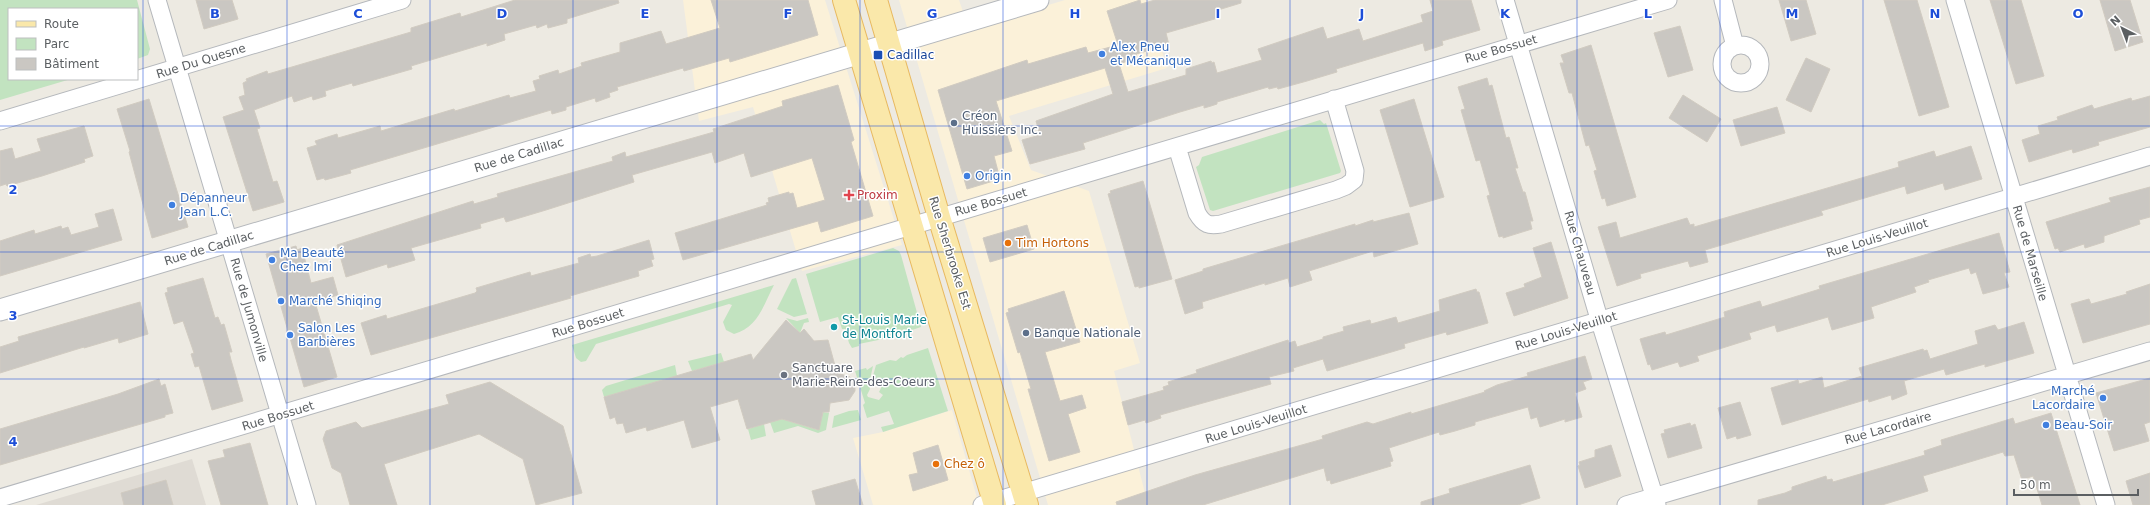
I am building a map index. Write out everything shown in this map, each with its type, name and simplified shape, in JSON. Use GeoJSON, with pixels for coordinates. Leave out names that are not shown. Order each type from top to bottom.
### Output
{"type":"FeatureCollection","features":[{"type":"Feature","properties":{"kind":"main road"},"geometry":{"type":"LineString","coordinates":[[844,0],[912,225],[990,504]]}},
{"type":"Feature","properties":{"kind":"main road","name":"Rue Sherbrooke Est"},"geometry":{"type":"LineString","coordinates":[[876,0],[939,217],[1025,499]]}},
{"type":"Feature","properties":{"kind":"street","name":"Rue de Jumonville"},"geometry":{"type":"LineString","coordinates":[[157,0],[307,505]]}},
{"type":"Feature","properties":{"kind":"street","name":"Rue Du Quesne"},"geometry":{"type":"LineString","coordinates":[[138,80],[177,68],[355,7],[402,0]]}},
{"type":"Feature","properties":{"kind":"street","name":"Rue de Cadillac"},"geometry":{"type":"LineString","coordinates":[[0,310],[1038,0]]}},
{"type":"Feature","properties":{"kind":"street","name":"Rue Chauveau"},"geometry":{"type":"LineString","coordinates":[[1506,0],[1600,322],[1655,501]]}},
{"type":"Feature","properties":{"kind":"street","name":"Rue Bossuet"},"geometry":{"type":"LineString","coordinates":[[0,498],[1668,0]]}},
{"type":"Feature","properties":{"kind":"street"},"geometry":{"type":"LineString","coordinates":[[1723,0],[1736,46]]}},
{"type":"Feature","properties":{"kind":"street","name":"Rue de Marseille"},"geometry":{"type":"LineString","coordinates":[[1955,0],[2106,505]]}},
{"type":"Feature","properties":{"kind":"street","name":"Rue Du Quesne"},"geometry":{"type":"LineString","coordinates":[[0,121],[137,80]]}},
{"type":"Feature","properties":{"kind":"street"},"geometry":{"type":"LineString","coordinates":[[1177,147],[1197,214],[1206,225],[1221,224],[1336,190],[1346,186],[1354,180],[1356,171],[1334,99]]}},
{"type":"Feature","properties":{"kind":"street","name":"Rue Louis-Veuillot"},"geometry":{"type":"LineString","coordinates":[[990,504],[1025,499],[1600,322],[2150,156]]}},
{"type":"Feature","properties":{"kind":"street","name":"Rue Lacordaire"},"geometry":{"type":"LineString","coordinates":[[1626,505],[1655,501],[2150,351]]}},
{"type":"Feature","properties":{"kind":"shaded area"},"geometry":{"type":"Polygon","coordinates":[[[683,0],[825,0],[902,245],[802,271],[753,107],[699,121],[683,0]]]}},
{"type":"Feature","properties":{"kind":"shaded area"},"geometry":{"type":"Polygon","coordinates":[[[899,0],[959,0],[969,29],[1065,0],[1147,0],[1167,68],[1009,116],[1031,170],[1089,191],[1140,363],[1114,371],[1148,505],[1048,505],[899,0]]]}},
{"type":"Feature","properties":{"kind":"shaded area"},"geometry":{"type":"Polygon","coordinates":[[[952,410],[979,505],[873,505],[853,438],[883,432],[952,410]]]}},
{"type":"Feature","properties":{"kind":"shaded area"},"geometry":{"type":"Polygon","coordinates":[[[192,459],[206,505],[36,505],[192,459]]]}},
{"type":"Feature","properties":{"kind":"green space"},"geometry":{"type":"Polygon","coordinates":[[[0,0],[137,0],[150,49],[148,55],[138,59],[138,8],[8,8],[8,80],[68,80],[0,100],[0,0]]]}},
{"type":"Feature","properties":{"kind":"green space"},"geometry":{"type":"Polygon","coordinates":[[[1320,120],[1324,124],[1326,123],[1341,171],[1340,173],[1213,211],[1210,210],[1196,167],[1199,165],[1202,157],[1320,120]]]}},
{"type":"Feature","properties":{"kind":"green space"},"geometry":{"type":"Polygon","coordinates":[[[893,248],[899,251],[901,255],[921,327],[900,334],[898,332],[894,336],[884,336],[883,339],[859,344],[859,346],[852,348],[845,329],[842,329],[838,317],[820,322],[806,274],[893,248]]]}},
{"type":"Feature","properties":{"kind":"green space"},"geometry":{"type":"Polygon","coordinates":[[[796,278],[807,314],[794,317],[777,309],[792,279],[796,278]]]}},
{"type":"Feature","properties":{"kind":"green space"},"geometry":{"type":"Polygon","coordinates":[[[774,285],[759,315],[749,326],[734,334],[726,330],[723,322],[732,305],[729,304],[596,344],[586,361],[581,362],[576,358],[572,345],[774,285]]]}},
{"type":"Feature","properties":{"kind":"green space"},"geometry":{"type":"Polygon","coordinates":[[[786,318],[797,321],[808,318],[809,322],[804,323],[800,333],[786,318]]]}},
{"type":"Feature","properties":{"kind":"green space"},"geometry":{"type":"Polygon","coordinates":[[[928,348],[948,411],[883,432],[881,427],[894,424],[889,411],[867,418],[863,405],[865,403],[855,371],[866,368],[867,370],[873,366],[869,384],[870,389],[867,395],[868,397],[879,400],[883,395],[879,392],[882,386],[871,383],[876,365],[890,360],[896,361],[901,357],[903,358],[907,355],[928,348]]]}},
{"type":"Feature","properties":{"kind":"green space"},"geometry":{"type":"Polygon","coordinates":[[[721,353],[724,362],[692,371],[688,361],[721,353]]]}},
{"type":"Feature","properties":{"kind":"green space"},"geometry":{"type":"Polygon","coordinates":[[[675,365],[677,376],[604,397],[602,390],[606,386],[675,365]]]}},
{"type":"Feature","properties":{"kind":"green space"},"geometry":{"type":"Polygon","coordinates":[[[858,410],[861,420],[832,428],[834,416],[849,411],[858,410]]]}},
{"type":"Feature","properties":{"kind":"green space"},"geometry":{"type":"Polygon","coordinates":[[[823,412],[829,413],[826,430],[818,433],[798,426],[774,433],[770,422],[782,419],[818,430],[823,412]]]}},
{"type":"Feature","properties":{"kind":"green space"},"geometry":{"type":"Polygon","coordinates":[[[764,424],[766,436],[751,440],[748,429],[764,424]]]}},
{"type":"Feature","properties":{"kind":"building"},"geometry":{"type":"Polygon","coordinates":[[[196,0],[232,0],[238,19],[204,29],[196,0]]]}},
{"type":"Feature","properties":{"kind":"building"},"geometry":{"type":"Polygon","coordinates":[[[515,0],[618,0],[619,3],[567,19],[567,23],[548,28],[547,24],[537,28],[536,25],[504,34],[505,40],[487,46],[487,43],[411,66],[412,69],[353,86],[352,83],[325,91],[326,96],[313,100],[312,96],[294,102],[292,96],[254,110],[260,128],[257,129],[273,182],[277,181],[284,202],[253,211],[223,117],[244,110],[239,97],[245,95],[243,83],[247,81],[246,79],[267,71],[268,74],[411,32],[411,28],[460,13],[461,17],[515,0]]]}},
{"type":"Feature","properties":{"kind":"building"},"geometry":{"type":"Polygon","coordinates":[[[711,0],[808,0],[818,35],[730,62],[729,58],[684,71],[683,68],[617,87],[618,90],[609,93],[610,97],[596,102],[595,98],[566,107],[566,110],[552,114],[551,110],[350,170],[351,173],[325,180],[324,178],[317,180],[307,148],[317,145],[315,141],[337,134],[338,138],[380,126],[381,131],[454,109],[455,111],[509,95],[510,98],[536,91],[533,81],[540,79],[539,76],[558,70],[559,74],[582,66],[581,63],[620,52],[620,43],[661,31],[666,44],[720,28],[711,0]]]}},
{"type":"Feature","properties":{"kind":"building"},"geometry":{"type":"Polygon","coordinates":[[[1140,0],[1141,4],[1155,0],[1241,0],[1241,3],[1218,10],[1218,18],[1166,33],[1169,45],[1136,54],[1137,58],[1119,64],[1128,92],[1186,75],[1186,69],[1211,61],[1212,63],[1214,62],[1217,73],[1262,60],[1258,49],[1323,27],[1327,39],[1359,29],[1363,41],[1423,22],[1421,15],[1433,11],[1430,0],[1471,0],[1480,30],[1442,41],[1443,45],[1425,51],[1423,43],[1336,69],[1337,72],[1307,81],[1278,89],[1277,87],[1269,89],[1268,87],[1217,102],[1217,104],[1204,108],[1204,105],[1180,112],[1083,143],[1085,149],[1030,164],[1022,140],[1040,135],[1036,121],[1113,94],[1105,68],[996,101],[1012,151],[994,156],[1000,179],[967,189],[938,90],[1027,60],[1028,64],[1086,47],[1088,53],[1118,45],[1107,11],[1140,0]]]}},
{"type":"Feature","properties":{"kind":"building"},"geometry":{"type":"Polygon","coordinates":[[[1779,0],[1806,0],[1816,34],[1791,41],[1779,0]]]}},
{"type":"Feature","properties":{"kind":"building"},"geometry":{"type":"Polygon","coordinates":[[[1884,0],[1917,0],[1949,107],[1919,116],[1884,0]]]}},
{"type":"Feature","properties":{"kind":"building"},"geometry":{"type":"Polygon","coordinates":[[[1990,0],[2021,0],[2044,76],[2016,84],[1990,0]]]}},
{"type":"Feature","properties":{"kind":"building"},"geometry":{"type":"Polygon","coordinates":[[[2100,0],[2130,0],[2143,42],[2115,51],[2100,0]]]}},
{"type":"Feature","properties":{"kind":"building"},"geometry":{"type":"Polygon","coordinates":[[[1680,26],[1693,70],[1668,77],[1654,33],[1680,26]]]}},
{"type":"Feature","properties":{"kind":"building"},"geometry":{"type":"Polygon","coordinates":[[[1591,45],[1636,197],[1607,206],[1605,198],[1602,199],[1594,171],[1597,170],[1589,145],[1586,146],[1572,93],[1569,93],[1560,63],[1564,63],[1561,55],[1591,45]]]}},
{"type":"Feature","properties":{"kind":"building"},"geometry":{"type":"Polygon","coordinates":[[[1806,58],[1830,69],[1811,112],[1786,100],[1806,58]]]}},
{"type":"Feature","properties":{"kind":"building"},"geometry":{"type":"Polygon","coordinates":[[[1487,78],[1489,86],[1492,85],[1506,138],[1509,137],[1518,168],[1515,168],[1523,192],[1525,192],[1533,221],[1530,221],[1532,229],[1503,238],[1503,236],[1499,237],[1487,196],[1490,195],[1480,160],[1476,161],[1461,110],[1465,109],[1458,87],[1487,78]]]}},
{"type":"Feature","properties":{"kind":"building"},"geometry":{"type":"Polygon","coordinates":[[[838,85],[854,140],[851,142],[873,216],[821,232],[818,221],[683,260],[675,233],[767,205],[766,203],[769,202],[768,198],[789,192],[789,194],[793,193],[797,208],[825,200],[812,158],[751,177],[744,153],[715,163],[712,152],[632,175],[634,182],[546,210],[506,222],[504,217],[480,224],[481,228],[411,248],[415,260],[388,268],[387,264],[346,277],[337,245],[473,201],[474,204],[498,197],[497,194],[613,161],[612,157],[625,152],[626,157],[714,132],[713,129],[783,106],[782,101],[838,85]]]}},
{"type":"Feature","properties":{"kind":"building"},"geometry":{"type":"Polygon","coordinates":[[[1683,95],[1721,119],[1707,142],[1669,118],[1683,95]]]}},
{"type":"Feature","properties":{"kind":"building"},"geometry":{"type":"Polygon","coordinates":[[[2150,96],[2150,127],[2098,142],[2099,145],[2073,153],[2072,149],[2029,162],[2022,140],[2040,134],[2038,126],[2058,120],[2057,117],[2092,105],[2094,109],[2131,98],[2132,101],[2150,96]]]}},
{"type":"Feature","properties":{"kind":"building"},"geometry":{"type":"Polygon","coordinates":[[[149,99],[188,227],[152,238],[129,152],[130,151],[117,109],[149,99]]]}},
{"type":"Feature","properties":{"kind":"building"},"geometry":{"type":"Polygon","coordinates":[[[1414,99],[1444,197],[1410,207],[1380,110],[1414,99]]]}},
{"type":"Feature","properties":{"kind":"building"},"geometry":{"type":"Polygon","coordinates":[[[1777,107],[1785,133],[1741,146],[1733,120],[1777,107]]]}},
{"type":"Feature","properties":{"kind":"building"},"geometry":{"type":"Polygon","coordinates":[[[84,126],[93,156],[84,159],[85,162],[7,186],[6,184],[0,186],[0,151],[12,148],[15,159],[41,151],[37,139],[84,126]]]}},
{"type":"Feature","properties":{"kind":"building"},"geometry":{"type":"Polygon","coordinates":[[[1971,146],[1982,179],[1945,190],[1943,183],[1907,194],[1905,186],[1821,211],[1823,215],[1705,250],[1708,262],[1690,267],[1688,261],[1640,274],[1641,278],[1617,286],[1598,227],[1616,222],[1620,238],[1687,218],[1690,225],[1694,224],[1694,227],[1899,167],[1898,162],[1934,151],[1936,157],[1971,146]]]}},
{"type":"Feature","properties":{"kind":"building"},"geometry":{"type":"Polygon","coordinates":[[[1143,181],[1172,279],[1139,288],[1139,286],[1135,287],[1108,194],[1111,193],[1110,191],[1143,181]]]}},
{"type":"Feature","properties":{"kind":"building"},"geometry":{"type":"Polygon","coordinates":[[[2150,187],[2150,217],[2139,220],[2140,224],[2104,236],[2104,242],[2085,248],[2084,244],[2060,252],[2058,248],[2055,249],[2046,222],[2111,202],[2109,198],[2150,187]]]}},
{"type":"Feature","properties":{"kind":"building"},"geometry":{"type":"Polygon","coordinates":[[[113,209],[122,240],[0,276],[0,241],[34,230],[35,234],[61,226],[62,229],[68,227],[71,235],[99,227],[95,214],[113,209]]]}},
{"type":"Feature","properties":{"kind":"building"},"geometry":{"type":"Polygon","coordinates":[[[1409,213],[1418,244],[1374,257],[1373,251],[1309,271],[1312,280],[1290,287],[1288,278],[1265,285],[1265,283],[1202,302],[1203,308],[1185,314],[1175,280],[1203,271],[1203,269],[1355,224],[1355,226],[1373,220],[1373,222],[1409,213]]]}},
{"type":"Feature","properties":{"kind":"building","name":"Tim Hortons"},"geometry":{"type":"Polygon","coordinates":[[[1027,225],[1034,249],[990,262],[983,238],[1027,225]]]}},
{"type":"Feature","properties":{"kind":"building"},"geometry":{"type":"Polygon","coordinates":[[[1999,233],[2010,272],[2004,273],[2009,287],[1983,294],[1976,272],[1971,274],[1969,268],[1928,280],[1929,282],[1914,287],[1916,292],[1871,307],[1874,318],[1832,330],[1828,317],[1777,332],[1775,325],[1749,333],[1751,339],[1697,356],[1699,361],[1680,367],[1678,362],[1652,370],[1650,364],[1648,365],[1640,339],[1665,332],[1666,335],[1725,317],[1724,312],[1760,301],[1762,307],[1820,289],[1819,286],[1999,233]]]}},
{"type":"Feature","properties":{"kind":"building"},"geometry":{"type":"Polygon","coordinates":[[[649,240],[654,259],[651,260],[653,266],[638,271],[639,276],[570,296],[571,298],[371,355],[361,323],[386,315],[387,319],[475,293],[477,291],[476,288],[530,272],[531,276],[579,263],[578,258],[590,254],[591,257],[597,256],[649,240]]]}},
{"type":"Feature","properties":{"kind":"building"},"geometry":{"type":"Polygon","coordinates":[[[1551,242],[1568,298],[1514,316],[1506,293],[1525,287],[1524,284],[1542,277],[1533,248],[1551,242]]]}},
{"type":"Feature","properties":{"kind":"building"},"geometry":{"type":"Polygon","coordinates":[[[296,246],[297,250],[302,248],[311,283],[333,277],[338,295],[315,302],[337,377],[304,387],[266,254],[296,246]]]}},
{"type":"Feature","properties":{"kind":"building"},"geometry":{"type":"Polygon","coordinates":[[[203,278],[215,318],[218,317],[221,325],[224,324],[232,352],[229,352],[243,401],[212,410],[199,366],[195,367],[191,354],[194,353],[183,321],[174,324],[165,293],[168,292],[167,288],[203,278]]]}},
{"type":"Feature","properties":{"kind":"building"},"geometry":{"type":"Polygon","coordinates":[[[2150,284],[2150,324],[2083,343],[2071,304],[2089,299],[2091,304],[2127,294],[2126,292],[2150,284]]]}},
{"type":"Feature","properties":{"kind":"building"},"geometry":{"type":"Polygon","coordinates":[[[1476,289],[1477,292],[1479,292],[1488,323],[1447,335],[1446,332],[1404,344],[1405,348],[1327,371],[1323,359],[1293,368],[1294,371],[1269,377],[1271,384],[1160,415],[1161,418],[1146,423],[1145,420],[1128,425],[1122,402],[1164,390],[1163,387],[1169,385],[1168,382],[1197,373],[1196,370],[1288,340],[1289,343],[1295,341],[1297,347],[1344,331],[1343,327],[1370,320],[1371,324],[1396,317],[1398,323],[1440,311],[1439,300],[1476,289]]]}},
{"type":"Feature","properties":{"kind":"building"},"geometry":{"type":"Polygon","coordinates":[[[1064,291],[1080,342],[1045,352],[1060,401],[1082,395],[1086,408],[1068,414],[1080,452],[1049,461],[1028,389],[1031,389],[1006,313],[1009,312],[1008,309],[1064,291]]]}},
{"type":"Feature","properties":{"kind":"building"},"geometry":{"type":"Polygon","coordinates":[[[140,302],[148,334],[119,343],[118,338],[0,373],[0,347],[19,341],[18,337],[140,302]]]}},
{"type":"Feature","properties":{"kind":"building"},"geometry":{"type":"Polygon","coordinates":[[[786,320],[800,333],[804,329],[814,341],[828,340],[837,373],[850,377],[855,386],[855,391],[849,400],[830,403],[829,412],[823,412],[819,430],[782,419],[747,429],[738,399],[710,407],[720,440],[692,448],[684,420],[647,431],[646,427],[626,433],[623,423],[617,424],[615,417],[610,419],[604,397],[751,354],[753,360],[786,320]]]}},
{"type":"Feature","properties":{"kind":"building"},"geometry":{"type":"Polygon","coordinates":[[[2024,322],[2034,353],[1985,367],[1985,364],[1946,375],[1944,369],[1904,381],[1907,394],[1892,400],[1891,395],[1869,402],[1868,399],[1782,425],[1771,388],[1798,380],[1799,384],[1822,377],[1824,388],[1862,376],[1859,368],[1923,349],[1924,351],[1927,350],[1930,359],[1978,344],[1975,331],[1995,325],[1998,330],[2024,322]]]}},
{"type":"Feature","properties":{"kind":"building"},"geometry":{"type":"Polygon","coordinates":[[[1585,356],[1592,379],[1583,382],[1586,389],[1575,393],[1582,417],[1565,422],[1565,419],[1540,427],[1537,417],[1531,419],[1528,407],[1475,422],[1475,425],[1455,431],[1440,435],[1439,432],[1389,448],[1393,461],[1390,462],[1391,466],[1331,484],[1330,480],[1327,481],[1324,468],[1203,505],[1117,505],[1116,502],[1195,475],[1323,439],[1322,436],[1367,422],[1373,424],[1485,392],[1484,391],[1497,385],[1528,376],[1527,373],[1585,356]]]}},
{"type":"Feature","properties":{"kind":"building"},"geometry":{"type":"Polygon","coordinates":[[[2150,378],[2150,422],[2144,424],[2149,441],[2114,451],[2096,393],[2150,378]]]}},
{"type":"Feature","properties":{"kind":"building"},"geometry":{"type":"Polygon","coordinates":[[[159,379],[161,386],[165,384],[173,413],[165,415],[165,417],[0,465],[0,429],[118,394],[159,379]]]}},
{"type":"Feature","properties":{"kind":"building"},"geometry":{"type":"Polygon","coordinates":[[[490,382],[563,426],[582,493],[536,505],[523,459],[479,434],[384,464],[397,505],[350,505],[341,473],[332,468],[323,439],[326,431],[356,422],[362,428],[449,404],[446,395],[490,382]]]}},
{"type":"Feature","properties":{"kind":"building"},"geometry":{"type":"Polygon","coordinates":[[[1740,402],[1751,435],[1737,439],[1736,436],[1727,439],[1718,408],[1740,402]]]}},
{"type":"Feature","properties":{"kind":"building"},"geometry":{"type":"Polygon","coordinates":[[[2051,413],[2080,505],[2042,505],[2033,476],[2022,480],[2014,455],[2005,456],[2003,452],[1923,476],[1928,491],[1882,505],[1758,505],[1758,500],[1785,493],[1792,490],[1792,487],[1826,476],[1827,480],[1832,479],[1833,482],[1925,455],[1924,451],[1942,445],[1941,440],[2013,418],[2015,424],[2051,413]]]}},
{"type":"Feature","properties":{"kind":"building"},"geometry":{"type":"Polygon","coordinates":[[[1690,423],[1691,426],[1695,424],[1702,448],[1668,458],[1661,434],[1665,433],[1664,430],[1690,423]]]}},
{"type":"Feature","properties":{"kind":"building"},"geometry":{"type":"Polygon","coordinates":[[[250,443],[268,505],[221,505],[208,461],[225,457],[223,450],[250,443]]]}},
{"type":"Feature","properties":{"kind":"building"},"geometry":{"type":"Polygon","coordinates":[[[938,445],[948,480],[913,491],[909,475],[918,473],[913,453],[938,445]]]}},
{"type":"Feature","properties":{"kind":"building"},"geometry":{"type":"Polygon","coordinates":[[[1611,445],[1621,476],[1585,488],[1578,466],[1580,465],[1579,462],[1595,457],[1595,450],[1611,445]]]}},
{"type":"Feature","properties":{"kind":"building"},"geometry":{"type":"Polygon","coordinates":[[[1530,465],[1540,498],[1518,505],[1421,505],[1421,502],[1450,493],[1449,489],[1530,465]]]}},
{"type":"Feature","properties":{"kind":"building"},"geometry":{"type":"Polygon","coordinates":[[[2150,473],[2150,505],[2133,505],[2126,481],[2150,473]]]}},
{"type":"Feature","properties":{"kind":"building"},"geometry":{"type":"Polygon","coordinates":[[[855,479],[863,505],[816,505],[812,491],[855,479]]]}},
{"type":"Feature","properties":{"kind":"building"},"geometry":{"type":"Polygon","coordinates":[[[166,480],[173,505],[124,505],[121,493],[166,480]]]}},
{"type":"Feature","properties":{"kind":"place","name":"Alex Pneu et Mécanique"},"geometry":{"type":"Point","coordinates":[1102,54]}},
{"type":"Feature","properties":{"kind":"place","name":"Cadillac"},"geometry":{"type":"Point","coordinates":[878,55]}},
{"type":"Feature","properties":{"kind":"place","name":"Créon Huissiers Inc."},"geometry":{"type":"Point","coordinates":[954,123]}},
{"type":"Feature","properties":{"kind":"place","name":"Origin"},"geometry":{"type":"Point","coordinates":[967,176]}},
{"type":"Feature","properties":{"kind":"place","name":"Proxim"},"geometry":{"type":"Point","coordinates":[849,195]}},
{"type":"Feature","properties":{"kind":"place","name":"Dépanneur Jean L.C."},"geometry":{"type":"Point","coordinates":[172,205]}},
{"type":"Feature","properties":{"kind":"place","name":"Tim Hortons"},"geometry":{"type":"Point","coordinates":[1008,243]}},
{"type":"Feature","properties":{"kind":"place","name":"Ma Beauté Chez Imi"},"geometry":{"type":"Point","coordinates":[272,260]}},
{"type":"Feature","properties":{"kind":"place","name":"Marché Shiqing"},"geometry":{"type":"Point","coordinates":[281,301]}},
{"type":"Feature","properties":{"kind":"place","name":"St-Louis Marie de Montfort"},"geometry":{"type":"Point","coordinates":[834,327]}},
{"type":"Feature","properties":{"kind":"place","name":"Banque Nationale"},"geometry":{"type":"Point","coordinates":[1026,333]}},
{"type":"Feature","properties":{"kind":"place","name":"Salon Les Barbières"},"geometry":{"type":"Point","coordinates":[290,335]}},
{"type":"Feature","properties":{"kind":"place","name":"Sanctuare Marie-Reine-des-Coeurs"},"geometry":{"type":"Point","coordinates":[784,375]}},
{"type":"Feature","properties":{"kind":"place","name":"Marché Lacordaire"},"geometry":{"type":"Point","coordinates":[2103,398]}},
{"type":"Feature","properties":{"kind":"place","name":"Beau-Soir"},"geometry":{"type":"Point","coordinates":[2046,425]}},
{"type":"Feature","properties":{"kind":"place","name":"Chez ô"},"geometry":{"type":"Point","coordinates":[936,464]}}]}
